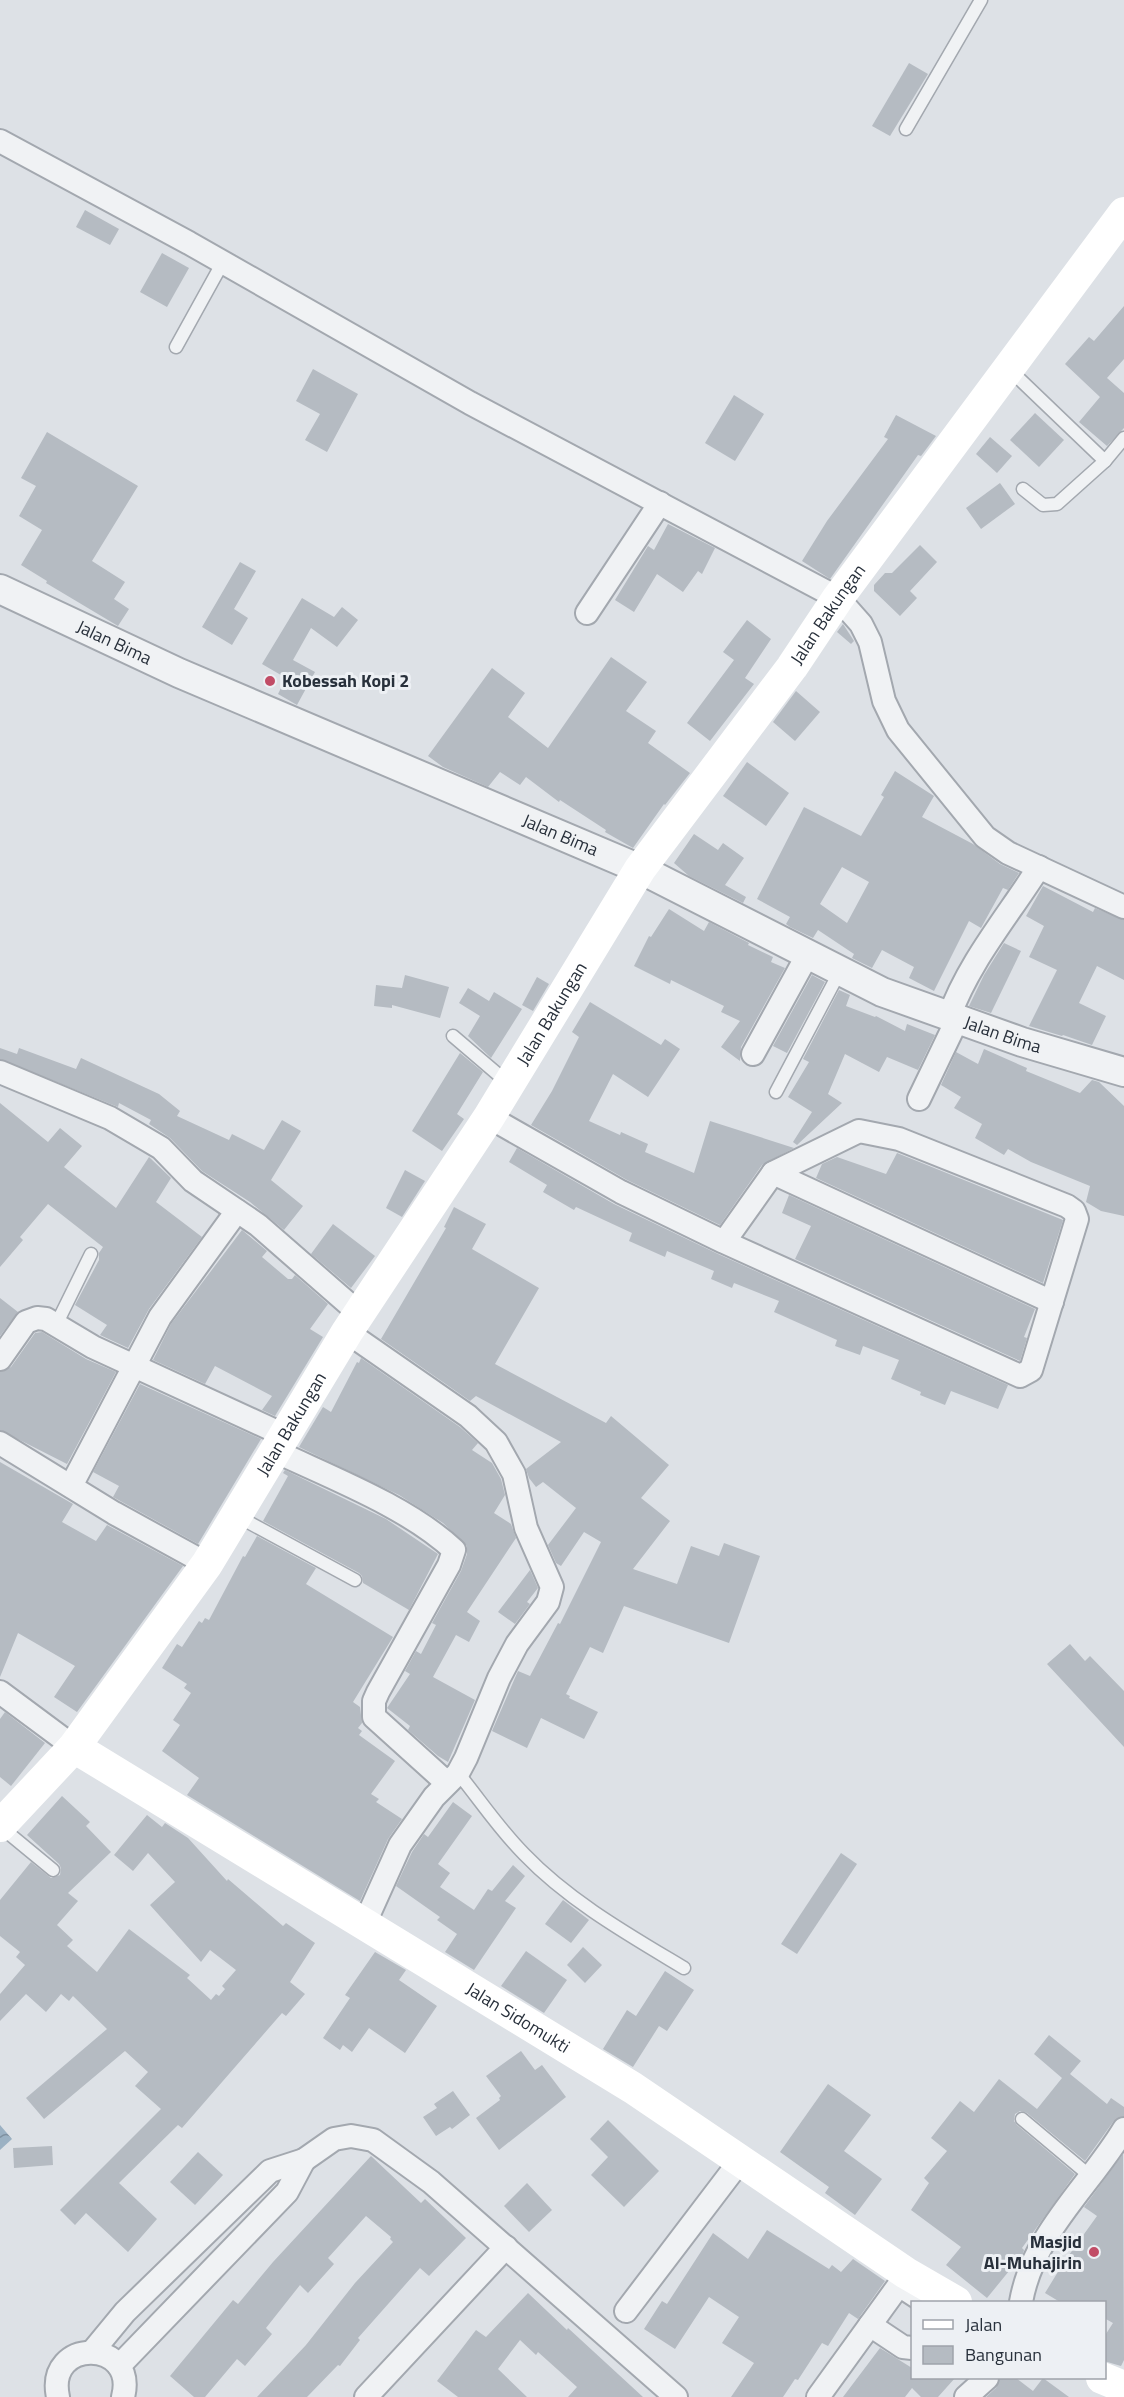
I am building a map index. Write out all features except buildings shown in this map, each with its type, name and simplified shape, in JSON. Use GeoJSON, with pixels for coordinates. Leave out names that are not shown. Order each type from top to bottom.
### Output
{"type":"FeatureCollection","features":[{"type":"Feature","properties":{"kind":"main road","name":"Jalan Bakungan"},"geometry":{"type":"LineString","coordinates":[[0,1826],[74,1747],[207,1564],[354,1323],[489,1117],[640,868],[792,667],[838,598],[1124,213]]}},
{"type":"Feature","properties":{"kind":"main road","name":"Jalan Sidomukti"},"geometry":{"type":"LineString","coordinates":[[74,1747],[633,2088],[906,2273],[954,2301]]}},
{"type":"Feature","properties":{"kind":"main road"},"geometry":{"type":"LineString","coordinates":[[1104,2379],[1124,2387]]}},
{"type":"Feature","properties":{"kind":"street"},"geometry":{"type":"LineString","coordinates":[[0,141],[223,262],[471,403],[838,598],[861,624],[870,642],[884,701],[898,730],[985,837],[1008,853],[1124,907]]}},
{"type":"Feature","properties":{"kind":"street"},"geometry":{"type":"LineString","coordinates":[[587,614],[660,503]]}},
{"type":"Feature","properties":{"kind":"street","name":"Jalan Bima"},"geometry":{"type":"LineString","coordinates":[[0,589],[178,673],[640,868],[882,992],[1022,1042],[1124,1072]]}},
{"type":"Feature","properties":{"kind":"street"},"geometry":{"type":"LineString","coordinates":[[919,1099],[953,1019],[955,1001],[971,971],[1039,867]]}},
{"type":"Feature","properties":{"kind":"street"},"geometry":{"type":"LineString","coordinates":[[753,1054],[808,954]]}},
{"type":"Feature","properties":{"kind":"street"},"geometry":{"type":"LineString","coordinates":[[0,1072],[110,1118],[161,1148],[193,1181],[258,1225],[354,1323],[468,1416],[496,1442],[514,1474],[526,1528],[552,1587],[548,1602],[517,1644],[478,1733],[452,1778],[400,1845],[364,1925]]}},
{"type":"Feature","properties":{"kind":"street"},"geometry":{"type":"LineString","coordinates":[[489,1117],[621,1192],[724,1242],[1020,1376],[1031,1370],[1077,1219],[1074,1211],[1067,1206],[899,1138],[859,1131],[773,1173],[724,1242]]}},
{"type":"Feature","properties":{"kind":"street"},"geometry":{"type":"LineString","coordinates":[[773,1173],[1052,1302]]}},
{"type":"Feature","properties":{"kind":"street"},"geometry":{"type":"LineString","coordinates":[[71,1486],[160,1317],[237,1211]]}},
{"type":"Feature","properties":{"kind":"street"},"geometry":{"type":"LineString","coordinates":[[0,1359],[26,1322],[37,1318],[46,1319],[93,1347],[280,1443],[422,1526],[454,1550],[449,1565],[378,1692],[373,1710],[374,1717],[452,1778]]}},
{"type":"Feature","properties":{"kind":"street"},"geometry":{"type":"LineString","coordinates":[[0,1443],[207,1564]]}},
{"type":"Feature","properties":{"kind":"street"},"geometry":{"type":"LineString","coordinates":[[0,1692],[74,1747]]}},
{"type":"Feature","properties":{"kind":"street"},"geometry":{"type":"LineString","coordinates":[[92,2352],[125,2312],[270,2171],[304,2160],[334,2139],[351,2136],[373,2140],[431,2182],[676,2397]]}},
{"type":"Feature","properties":{"kind":"street"},"geometry":{"type":"LineString","coordinates":[[1021,2301],[1023,2289],[1037,2254],[1056,2220],[1122,2136]]}},
{"type":"Feature","properties":{"kind":"street"},"geometry":{"type":"LineString","coordinates":[[119,2366],[287,2192],[304,2160]]}},
{"type":"Feature","properties":{"kind":"street"},"geometry":{"type":"LineString","coordinates":[[626,2311],[740,2161]]}},
{"type":"Feature","properties":{"kind":"street"},"geometry":{"type":"LineString","coordinates":[[206,2231],[229,2253]]}},
{"type":"Feature","properties":{"kind":"street"},"geometry":{"type":"LineString","coordinates":[[375,2394],[506,2247]]}},
{"type":"Feature","properties":{"kind":"street"},"geometry":{"type":"LineString","coordinates":[[818,2397],[899,2284],[924,2301]]}},
{"type":"Feature","properties":{"kind":"street"},"geometry":{"type":"LineString","coordinates":[[870,2325],[903,2347],[911,2348]]}},
{"type":"Feature","properties":{"kind":"street"},"geometry":{"type":"LineString","coordinates":[[58,2397],[56,2385],[63,2365],[81,2353],[92,2352],[106,2355],[119,2366],[124,2377],[123,2397]]}},
{"type":"Feature","properties":{"kind":"street"},"geometry":{"type":"LineString","coordinates":[[966,2397],[986,2379]]}},
{"type":"Feature","properties":{"kind":"lane"},"geometry":{"type":"LineString","coordinates":[[906,129],[981,0]]}},
{"type":"Feature","properties":{"kind":"lane"},"geometry":{"type":"LineString","coordinates":[[176,347],[223,262]]}},
{"type":"Feature","properties":{"kind":"lane"},"geometry":{"type":"LineString","coordinates":[[1007,368],[1105,461]]}},
{"type":"Feature","properties":{"kind":"lane"},"geometry":{"type":"LineString","coordinates":[[1023,489],[1042,505],[1057,504],[1105,461],[1124,438]]}},
{"type":"Feature","properties":{"kind":"lane"},"geometry":{"type":"LineString","coordinates":[[776,1092],[840,970]]}},
{"type":"Feature","properties":{"kind":"lane"},"geometry":{"type":"LineString","coordinates":[[453,1036],[509,1083]]}},
{"type":"Feature","properties":{"kind":"lane"},"geometry":{"type":"LineString","coordinates":[[56,1325],[91,1254]]}},
{"type":"Feature","properties":{"kind":"lane"},"geometry":{"type":"LineString","coordinates":[[236,1515],[355,1580]]}},
{"type":"Feature","properties":{"kind":"lane"},"geometry":{"type":"LineString","coordinates":[[452,1778],[539,1869],[613,1923],[684,1968]]}},
{"type":"Feature","properties":{"kind":"lane"},"geometry":{"type":"LineString","coordinates":[[0,1826],[53,1870]]}},
{"type":"Feature","properties":{"kind":"lane"},"geometry":{"type":"LineString","coordinates":[[1022,2119],[1090,2176]]}},
{"type":"Feature","properties":{"kind":"water"},"geometry":{"type":"Polygon","coordinates":[[[0,2125],[12,2139],[0,2150],[0,2125]]]}},
{"type":"Feature","properties":{"kind":"place","name":"Kobessah Kopi 2"},"geometry":{"type":"Point","coordinates":[270,681]}},
{"type":"Feature","properties":{"kind":"place","name":"Masjid Al-Muhajirin"},"geometry":{"type":"Point","coordinates":[1094,2252]}}]}
